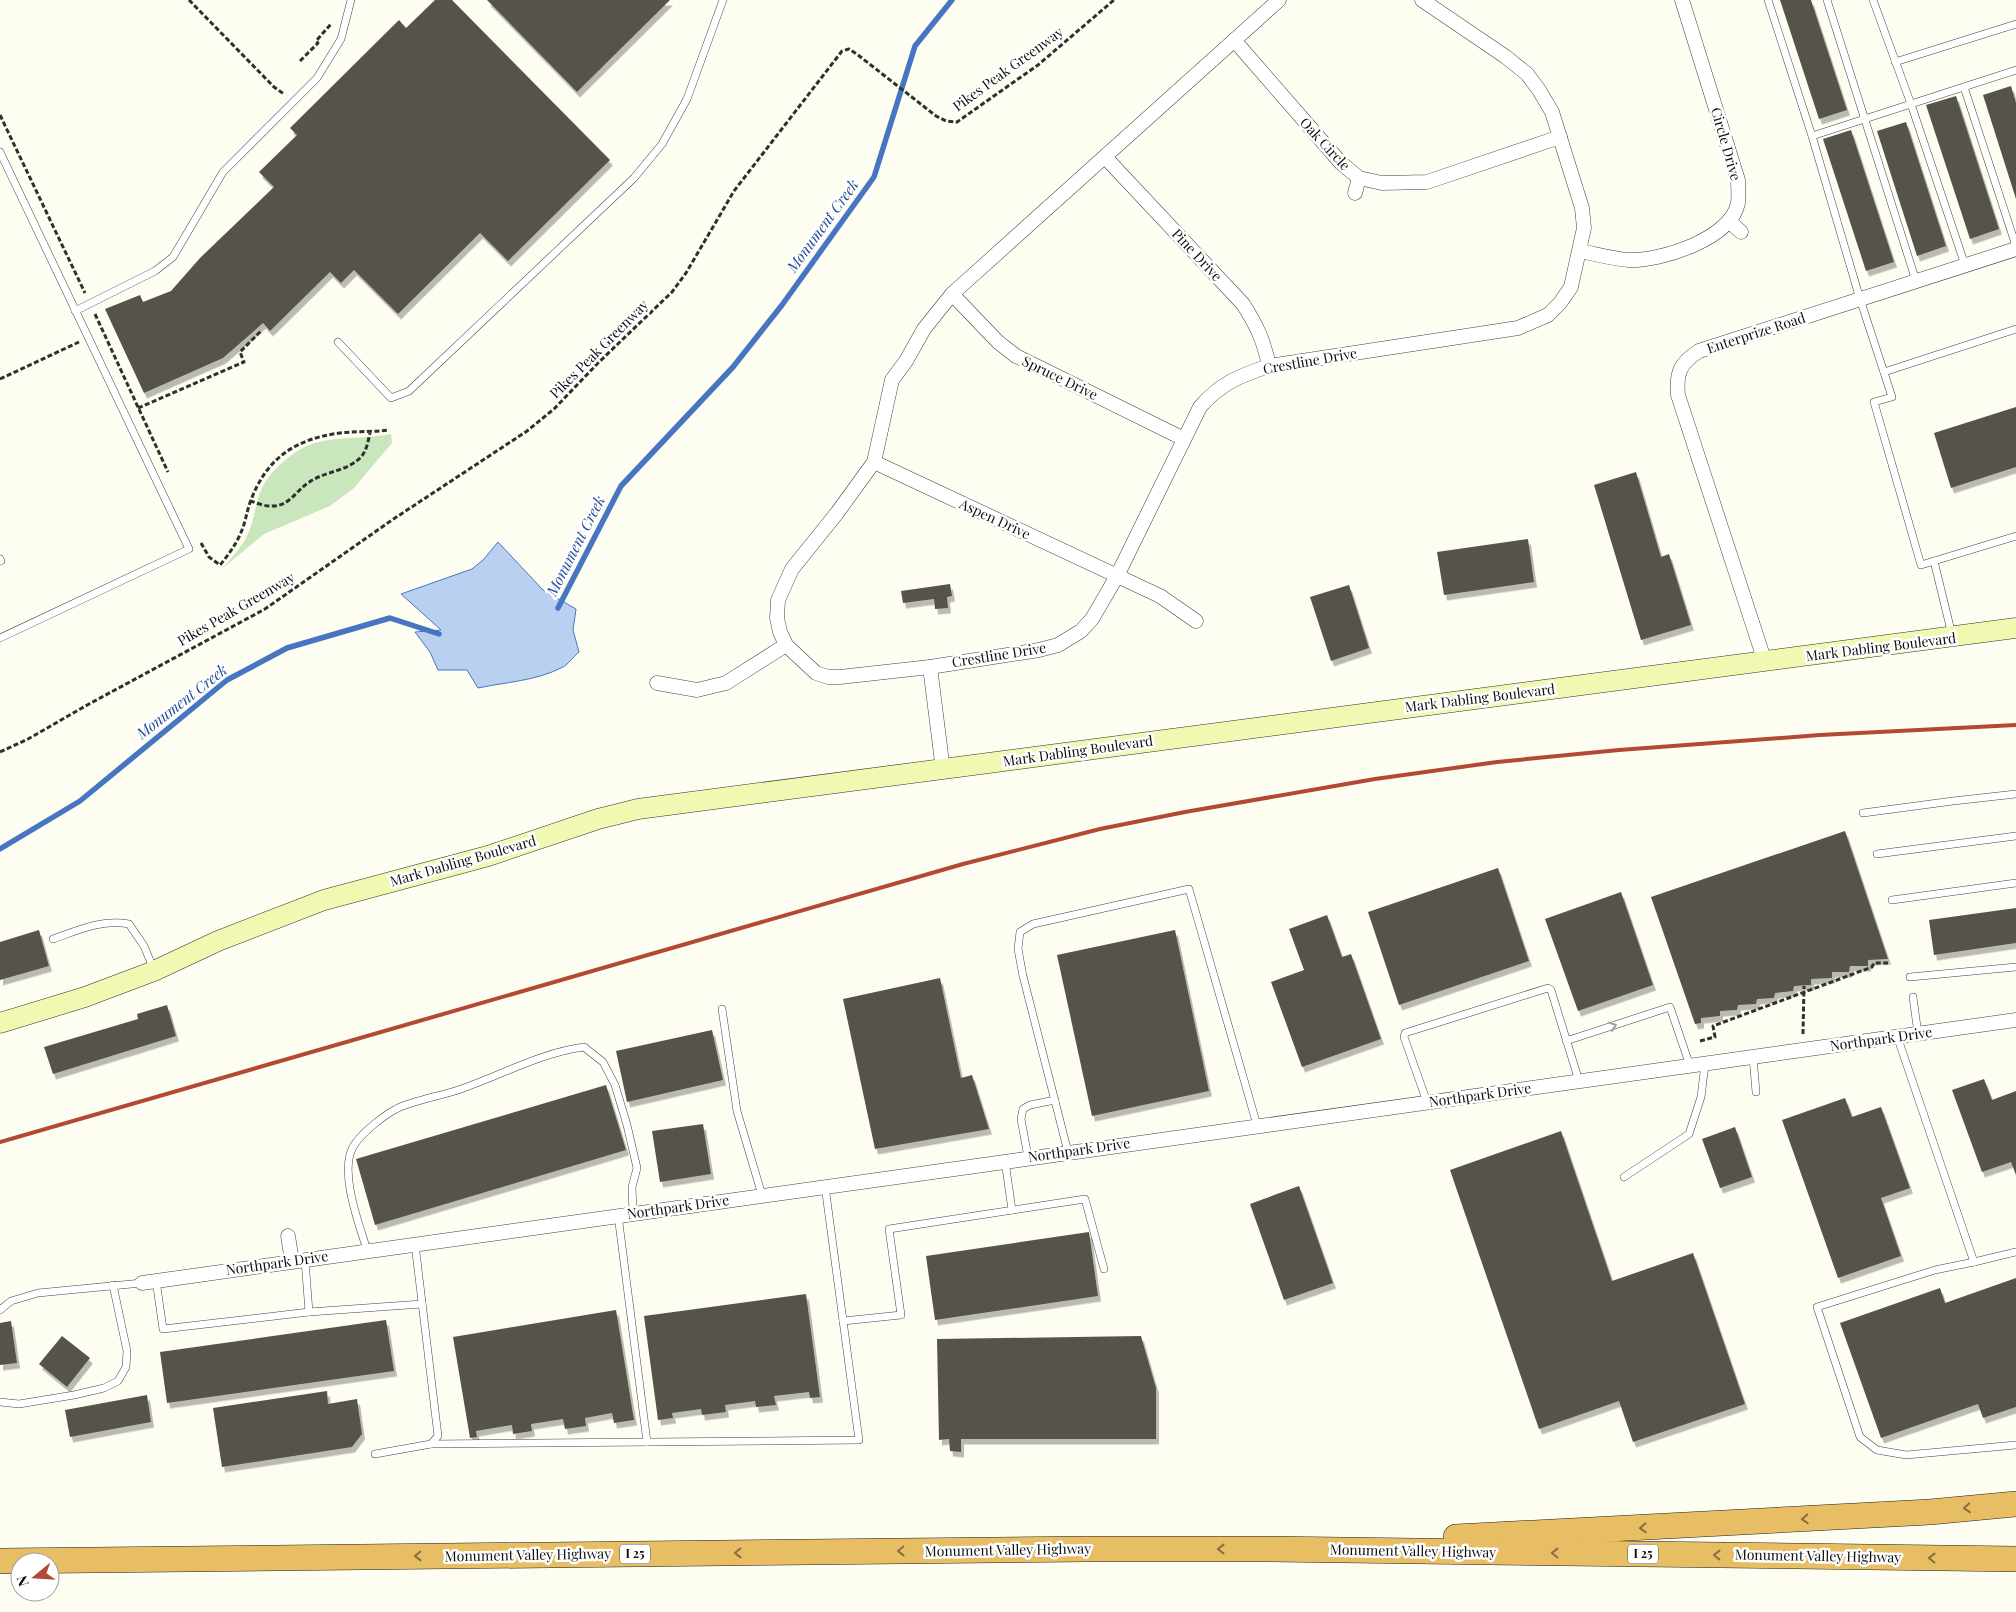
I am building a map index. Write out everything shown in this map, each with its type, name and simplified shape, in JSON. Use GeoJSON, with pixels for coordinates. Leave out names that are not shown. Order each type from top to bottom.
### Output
{"type":"FeatureCollection","features":[{"type":"Feature","properties":{"kind":"highway"},"geometry":{"type":"LineString","coordinates":[[1269,1549],[1499,1534],[1706,1525],[1930,1512],[2016,1504]]}},
{"type":"Feature","properties":{"kind":"highway","name":"Monument Valley Highway"},"geometry":{"type":"LineString","coordinates":[[0,1561],[1086,1549],[1269,1549],[2016,1559]]}},
{"type":"Feature","properties":{"kind":"street","name":"Crestline Drive"},"geometry":{"type":"LineString","coordinates":[[1279,0],[952,294],[924,329],[906,361],[892,380],[874,462],[837,514],[792,569],[783,585],[778,600],[777,618],[780,632],[786,645],[816,673],[828,677],[930,666],[1039,650],[1058,645],[1081,632],[1092,619],[1117,576],[1200,407],[1226,383],[1241,375],[1269,366],[1518,328],[1548,315],[1571,287],[1584,228],[1582,208],[1552,112],[1540,90],[1527,74],[1506,57],[1422,0]]}},
{"type":"Feature","properties":{"kind":"street","name":"Circle Drive"},"geometry":{"type":"LineString","coordinates":[[1682,0],[1738,180],[1738,204],[1729,221]]}},
{"type":"Feature","properties":{"kind":"street","name":"Oak Circle"},"geometry":{"type":"LineString","coordinates":[[1234,40],[1341,164],[1359,178],[1382,182],[1427,182],[1560,137]]}},
{"type":"Feature","properties":{"kind":"street","name":"Pine Drive"},"geometry":{"type":"LineString","coordinates":[[1105,156],[1242,304],[1256,324],[1264,343],[1269,366]]}},
{"type":"Feature","properties":{"kind":"street"},"geometry":{"type":"LineString","coordinates":[[1355,193],[1359,178]]}},
{"type":"Feature","properties":{"kind":"street"},"geometry":{"type":"LineString","coordinates":[[1580,251],[1628,260],[1645,260],[1666,256],[1701,241],[1718,231],[1729,221],[1741,232]]}},
{"type":"Feature","properties":{"kind":"street","name":"Enterprize Road"},"geometry":{"type":"LineString","coordinates":[[1764,662],[1678,395],[1677,380],[1680,368],[1689,357],[1699,351],[2016,247]]}},
{"type":"Feature","properties":{"kind":"street","name":"Spruce Drive"},"geometry":{"type":"LineString","coordinates":[[952,294],[998,342],[1016,356],[1184,438]]}},
{"type":"Feature","properties":{"kind":"street","name":"Aspen Drive"},"geometry":{"type":"LineString","coordinates":[[874,462],[1160,596],[1196,621]]}},
{"type":"Feature","properties":{"kind":"street","name":"Mark Dabling Boulevard"},"geometry":{"type":"LineString","coordinates":[[0,1023],[85,997],[154,971],[218,941],[324,900],[488,856],[638,809],[1953,638],[2016,628]]}},
{"type":"Feature","properties":{"kind":"street"},"geometry":{"type":"LineString","coordinates":[[657,683],[697,690],[726,683],[786,645]]}},
{"type":"Feature","properties":{"kind":"street"},"geometry":{"type":"LineString","coordinates":[[930,666],[943,770]]}},
{"type":"Feature","properties":{"kind":"street","name":"Northpark Drive"},"geometry":{"type":"LineString","coordinates":[[142,1283],[1005,1160],[2016,1020]]}},
{"type":"Feature","properties":{"kind":"street"},"geometry":{"type":"LineString","coordinates":[[288,1236],[298,1260]]}},
{"type":"Feature","properties":{"kind":"lane"},"geometry":{"type":"LineString","coordinates":[[75,311],[155,271],[173,257],[223,172],[318,78],[341,39],[351,0]]}},
{"type":"Feature","properties":{"kind":"lane"},"geometry":{"type":"LineString","coordinates":[[338,342],[391,398],[410,391],[634,178],[662,144],[687,99],[723,0]]}},
{"type":"Feature","properties":{"kind":"lane"},"geometry":{"type":"LineString","coordinates":[[1768,0],[1892,397],[1874,402],[1922,565],[2016,536]]}},
{"type":"Feature","properties":{"kind":"lane"},"geometry":{"type":"LineString","coordinates":[[1827,0],[1916,281]]}},
{"type":"Feature","properties":{"kind":"lane"},"geometry":{"type":"LineString","coordinates":[[1873,0],[1911,104],[1965,265]]}},
{"type":"Feature","properties":{"kind":"lane"},"geometry":{"type":"LineString","coordinates":[[1895,62],[2016,24]]}},
{"type":"Feature","properties":{"kind":"lane"},"geometry":{"type":"LineString","coordinates":[[1812,136],[2016,70]]}},
{"type":"Feature","properties":{"kind":"lane"},"geometry":{"type":"LineString","coordinates":[[1964,87],[2016,247]]}},
{"type":"Feature","properties":{"kind":"lane"},"geometry":{"type":"LineString","coordinates":[[0,152],[189,549],[0,638]]}},
{"type":"Feature","properties":{"kind":"lane"},"geometry":{"type":"LineString","coordinates":[[1884,372],[2016,329]]}},
{"type":"Feature","properties":{"kind":"lane"},"geometry":{"type":"LineString","coordinates":[[1934,561],[1953,638]]}},
{"type":"Feature","properties":{"kind":"lane"},"geometry":{"type":"LineString","coordinates":[[1863,813],[2016,794]]}},
{"type":"Feature","properties":{"kind":"lane"},"geometry":{"type":"LineString","coordinates":[[1877,854],[2016,836]]}},
{"type":"Feature","properties":{"kind":"lane"},"geometry":{"type":"LineString","coordinates":[[1892,900],[2016,884]]}},
{"type":"Feature","properties":{"kind":"lane"},"geometry":{"type":"LineString","coordinates":[[1068,1152],[1023,976],[1018,949],[1020,932],[1033,924],[1189,889],[1257,1126]]}},
{"type":"Feature","properties":{"kind":"lane"},"geometry":{"type":"LineString","coordinates":[[53,939],[89,926],[114,921],[129,924],[144,946],[154,971]]}},
{"type":"Feature","properties":{"kind":"lane"},"geometry":{"type":"LineString","coordinates":[[1910,977],[2016,967]]}},
{"type":"Feature","properties":{"kind":"lane"},"geometry":{"type":"LineString","coordinates":[[1427,1102],[1404,1037],[1406,1033],[1548,988],[1551,990],[1579,1081]]}},
{"type":"Feature","properties":{"kind":"lane"},"geometry":{"type":"LineString","coordinates":[[1913,997],[1918,1034]]}},
{"type":"Feature","properties":{"kind":"lane"},"geometry":{"type":"LineString","coordinates":[[1566,1041],[1670,1007],[1698,1065],[1701,1097],[1689,1134],[1624,1177]]}},
{"type":"Feature","properties":{"kind":"lane"},"geometry":{"type":"LineString","coordinates":[[722,1009],[737,1111],[762,1195]]}},
{"type":"Feature","properties":{"kind":"lane"},"geometry":{"type":"LineString","coordinates":[[1897,1036],[1974,1262]]}},
{"type":"Feature","properties":{"kind":"lane"},"geometry":{"type":"LineString","coordinates":[[367,1250],[354,1205],[348,1164],[353,1146],[366,1131],[396,1109],[459,1090],[560,1050],[584,1047],[603,1062],[615,1084],[637,1168],[632,1186],[633,1213]]}},
{"type":"Feature","properties":{"kind":"lane"},"geometry":{"type":"LineString","coordinates":[[1752,1057],[1756,1092]]}},
{"type":"Feature","properties":{"kind":"lane"},"geometry":{"type":"LineString","coordinates":[[1028,1157],[1021,1119],[1023,1109],[1030,1105],[1055,1100]]}},
{"type":"Feature","properties":{"kind":"lane"},"geometry":{"type":"LineString","coordinates":[[1005,1160],[1012,1210]]}},
{"type":"Feature","properties":{"kind":"lane"},"geometry":{"type":"LineString","coordinates":[[375,1454],[431,1444],[859,1440],[825,1186]]}},
{"type":"Feature","properties":{"kind":"lane"},"geometry":{"type":"LineString","coordinates":[[843,1320],[901,1314],[889,1229],[1085,1198],[1104,1269]]}},
{"type":"Feature","properties":{"kind":"lane"},"geometry":{"type":"LineString","coordinates":[[618,1215],[647,1442]]}},
{"type":"Feature","properties":{"kind":"lane"},"geometry":{"type":"LineString","coordinates":[[414,1244],[438,1436],[431,1444]]}},
{"type":"Feature","properties":{"kind":"lane"},"geometry":{"type":"LineString","coordinates":[[2016,1252],[1935,1270],[1817,1307],[1860,1437],[1877,1450],[1906,1455],[2016,1444]]}},
{"type":"Feature","properties":{"kind":"lane"},"geometry":{"type":"LineString","coordinates":[[298,1260],[308,1312]]}},
{"type":"Feature","properties":{"kind":"lane"},"geometry":{"type":"LineString","coordinates":[[156,1280],[163,1329],[308,1312],[422,1304]]}},
{"type":"Feature","properties":{"kind":"lane"},"geometry":{"type":"LineString","coordinates":[[0,1310],[11,1301],[38,1293],[142,1283]]}},
{"type":"Feature","properties":{"kind":"lane"},"geometry":{"type":"LineString","coordinates":[[0,1402],[19,1404],[74,1395],[104,1388],[118,1381],[126,1367],[127,1351],[113,1286]]}},
{"type":"Feature","properties":{"kind":"path"},"geometry":{"type":"LineString","coordinates":[[189,0],[274,87],[293,102]]}},
{"type":"Feature","properties":{"kind":"path","name":"Pikes Peak Greenway"},"geometry":{"type":"LineString","coordinates":[[0,752],[28,739],[265,609],[392,520],[527,431],[554,409],[598,363],[672,292],[686,273],[734,191],[837,57],[846,49],[858,55],[936,116],[952,122],[963,119],[1038,65],[1114,0]]}},
{"type":"Feature","properties":{"kind":"path"},"geometry":{"type":"LineString","coordinates":[[300,61],[318,43],[316,41],[332,24]]}},
{"type":"Feature","properties":{"kind":"path"},"geometry":{"type":"LineString","coordinates":[[0,115],[103,331],[170,478]]}},
{"type":"Feature","properties":{"kind":"path"},"geometry":{"type":"LineString","coordinates":[[138,408],[244,362],[240,352],[262,330]]}},
{"type":"Feature","properties":{"kind":"path"},"geometry":{"type":"LineString","coordinates":[[0,379],[103,331]]}},
{"type":"Feature","properties":{"kind":"path"},"geometry":{"type":"LineString","coordinates":[[200,541],[208,557],[220,565],[235,546],[250,501],[269,466],[285,451],[307,440],[324,436],[389,430]]}},
{"type":"Feature","properties":{"kind":"path"},"geometry":{"type":"LineString","coordinates":[[250,501],[273,506],[282,504],[308,483],[330,472],[342,470],[360,458],[366,449],[370,433]]}},
{"type":"Feature","properties":{"kind":"path"},"geometry":{"type":"LineString","coordinates":[[1700,1041],[1715,1037],[1713,1026],[1872,968],[1874,963],[1888,963]]}},
{"type":"Feature","properties":{"kind":"path"},"geometry":{"type":"LineString","coordinates":[[1803,1034],[1804,986]]}},
{"type":"Feature","properties":{"kind":"green space"},"geometry":{"type":"Polygon","coordinates":[[[391,434],[392,443],[354,488],[330,506],[264,534],[223,568],[240,548],[248,534],[258,498],[267,479],[292,454],[315,443],[334,439],[391,434]]]}},
{"type":"Feature","properties":{"kind":"water"},"geometry":{"type":"Polygon","coordinates":[[[498,542],[543,590],[576,609],[573,630],[579,652],[566,665],[551,672],[531,678],[478,688],[467,670],[438,670],[430,652],[415,632],[441,630],[401,594],[472,569],[484,559],[498,542]]]}},
{"type":"Feature","properties":{"kind":"building"},"geometry":{"type":"Polygon","coordinates":[[[435,0],[452,0],[610,160],[508,261],[480,233],[398,314],[354,270],[341,283],[330,272],[270,331],[263,323],[223,358],[144,393],[105,309],[140,295],[143,302],[171,291],[200,258],[274,187],[259,172],[297,135],[290,128],[399,20],[406,28],[435,0]]]}},
{"type":"Feature","properties":{"kind":"building"},"geometry":{"type":"Polygon","coordinates":[[[487,0],[670,0],[577,92],[487,0]]]}},
{"type":"Feature","properties":{"kind":"building"},"geometry":{"type":"Polygon","coordinates":[[[1780,0],[1811,0],[1847,110],[1819,119],[1780,0]]]}},
{"type":"Feature","properties":{"kind":"building"},"geometry":{"type":"Polygon","coordinates":[[[2011,86],[2016,103],[2016,199],[1983,95],[2011,86]]]}},
{"type":"Feature","properties":{"kind":"building"},"geometry":{"type":"Polygon","coordinates":[[[1956,96],[1999,229],[1970,239],[1926,105],[1956,96]]]}},
{"type":"Feature","properties":{"kind":"building"},"geometry":{"type":"Polygon","coordinates":[[[1906,122],[1946,246],[1917,256],[1877,131],[1906,122]]]}},
{"type":"Feature","properties":{"kind":"building"},"geometry":{"type":"Polygon","coordinates":[[[1851,130],[1894,262],[1866,271],[1823,139],[1851,130]]]}},
{"type":"Feature","properties":{"kind":"building"},"geometry":{"type":"Polygon","coordinates":[[[2016,407],[2016,467],[1951,488],[1934,433],[2016,407]]]}},
{"type":"Feature","properties":{"kind":"building"},"geometry":{"type":"Polygon","coordinates":[[[1636,472],[1661,557],[1669,554],[1691,625],[1641,640],[1594,485],[1636,472]]]}},
{"type":"Feature","properties":{"kind":"building"},"geometry":{"type":"Polygon","coordinates":[[[1528,539],[1534,582],[1444,595],[1437,552],[1528,539]]]}},
{"type":"Feature","properties":{"kind":"building"},"geometry":{"type":"Polygon","coordinates":[[[950,584],[952,596],[947,597],[948,608],[935,609],[934,599],[903,603],[901,591],[950,584]]]}},
{"type":"Feature","properties":{"kind":"building"},"geometry":{"type":"Polygon","coordinates":[[[1349,585],[1369,648],[1331,661],[1310,597],[1349,585]]]}},
{"type":"Feature","properties":{"kind":"building"},"geometry":{"type":"Polygon","coordinates":[[[1845,831],[1888,959],[1868,960],[1868,966],[1850,966],[1849,972],[1832,972],[1832,978],[1811,979],[1811,985],[1794,986],[1793,991],[1775,993],[1774,998],[1757,999],[1756,1004],[1738,1005],[1737,1010],[1720,1011],[1720,1016],[1701,1018],[1701,1023],[1695,1024],[1651,897],[1845,831]]]}},
{"type":"Feature","properties":{"kind":"building"},"geometry":{"type":"Polygon","coordinates":[[[1498,868],[1529,961],[1399,1005],[1368,912],[1498,868]]]}},
{"type":"Feature","properties":{"kind":"building"},"geometry":{"type":"Polygon","coordinates":[[[1621,892],[1653,985],[1578,1011],[1545,919],[1621,892]]]}},
{"type":"Feature","properties":{"kind":"building"},"geometry":{"type":"Polygon","coordinates":[[[2016,908],[2016,943],[1934,955],[1929,920],[2016,908]]]}},
{"type":"Feature","properties":{"kind":"building"},"geometry":{"type":"Polygon","coordinates":[[[1327,915],[1342,957],[1351,954],[1381,1039],[1302,1067],[1271,982],[1304,970],[1289,929],[1327,915]]]}},
{"type":"Feature","properties":{"kind":"building"},"geometry":{"type":"Polygon","coordinates":[[[39,930],[49,966],[0,980],[0,942],[39,930]]]}},
{"type":"Feature","properties":{"kind":"building"},"geometry":{"type":"Polygon","coordinates":[[[1175,930],[1209,1091],[1092,1116],[1057,955],[1175,930]]]}},
{"type":"Feature","properties":{"kind":"building"},"geometry":{"type":"Polygon","coordinates":[[[940,978],[961,1078],[972,1075],[989,1129],[875,1149],[843,999],[940,978]]]}},
{"type":"Feature","properties":{"kind":"building"},"geometry":{"type":"Polygon","coordinates":[[[167,1005],[176,1036],[53,1074],[44,1047],[138,1019],[137,1014],[167,1005]]]}},
{"type":"Feature","properties":{"kind":"building"},"geometry":{"type":"Polygon","coordinates":[[[712,1030],[723,1080],[627,1102],[616,1051],[712,1030]]]}},
{"type":"Feature","properties":{"kind":"building"},"geometry":{"type":"Polygon","coordinates":[[[1984,1079],[1992,1100],[2016,1091],[2016,1175],[2011,1162],[1982,1172],[1952,1090],[1984,1079]]]}},
{"type":"Feature","properties":{"kind":"building"},"geometry":{"type":"Polygon","coordinates":[[[606,1085],[626,1150],[375,1225],[356,1159],[606,1085]]]}},
{"type":"Feature","properties":{"kind":"building"},"geometry":{"type":"Polygon","coordinates":[[[1845,1098],[1852,1117],[1881,1107],[1910,1188],[1881,1198],[1901,1256],[1838,1278],[1782,1120],[1845,1098]]]}},
{"type":"Feature","properties":{"kind":"building"},"geometry":{"type":"Polygon","coordinates":[[[703,1124],[711,1174],[660,1182],[652,1131],[703,1124]]]}},
{"type":"Feature","properties":{"kind":"building"},"geometry":{"type":"Polygon","coordinates":[[[1735,1127],[1752,1177],[1720,1188],[1702,1139],[1735,1127]]]}},
{"type":"Feature","properties":{"kind":"building"},"geometry":{"type":"Polygon","coordinates":[[[1561,1131],[1612,1281],[1693,1253],[1745,1404],[1633,1442],[1619,1401],[1539,1429],[1450,1170],[1561,1131]]]}},
{"type":"Feature","properties":{"kind":"building"},"geometry":{"type":"Polygon","coordinates":[[[1299,1186],[1333,1283],[1284,1300],[1250,1204],[1299,1186]]]}},
{"type":"Feature","properties":{"kind":"building"},"geometry":{"type":"Polygon","coordinates":[[[1089,1232],[1098,1296],[935,1320],[926,1256],[1089,1232]]]}},
{"type":"Feature","properties":{"kind":"building"},"geometry":{"type":"Polygon","coordinates":[[[2016,1278],[2016,1407],[1983,1418],[1978,1404],[1881,1438],[1840,1323],[1940,1288],[1945,1303],[2016,1278]]]}},
{"type":"Feature","properties":{"kind":"building"},"geometry":{"type":"Polygon","coordinates":[[[806,1294],[820,1397],[810,1398],[809,1392],[774,1396],[776,1405],[756,1407],[755,1401],[725,1405],[726,1412],[702,1415],[701,1409],[672,1413],[673,1418],[658,1420],[644,1316],[806,1294]]]}},
{"type":"Feature","properties":{"kind":"building"},"geometry":{"type":"Polygon","coordinates":[[[616,1310],[634,1420],[614,1423],[612,1413],[585,1418],[586,1426],[565,1429],[563,1419],[531,1424],[532,1431],[513,1434],[512,1425],[476,1431],[477,1437],[470,1438],[453,1337],[616,1310]]]}},
{"type":"Feature","properties":{"kind":"building"},"geometry":{"type":"Polygon","coordinates":[[[386,1320],[394,1371],[167,1403],[160,1352],[386,1320]]]}},
{"type":"Feature","properties":{"kind":"building"},"geometry":{"type":"Polygon","coordinates":[[[11,1321],[17,1363],[0,1365],[0,1323],[11,1321]]]}},
{"type":"Feature","properties":{"kind":"building"},"geometry":{"type":"Polygon","coordinates":[[[62,1336],[90,1358],[67,1387],[39,1364],[62,1336]]]}},
{"type":"Feature","properties":{"kind":"building"},"geometry":{"type":"Polygon","coordinates":[[[1141,1336],[1156,1388],[1156,1439],[961,1439],[961,1452],[950,1451],[949,1439],[939,1440],[937,1339],[1141,1336]]]}},
{"type":"Feature","properties":{"kind":"building"},"geometry":{"type":"Polygon","coordinates":[[[327,1391],[328,1404],[357,1399],[362,1434],[352,1447],[222,1467],[213,1408],[327,1391]]]}},
{"type":"Feature","properties":{"kind":"building"},"geometry":{"type":"Polygon","coordinates":[[[147,1395],[151,1422],[70,1437],[65,1410],[147,1395]]]}},
{"type":"Feature","properties":{"kind":"waterway","name":"Monument Creek"},"geometry":{"type":"LineString","coordinates":[[558,608],[621,486],[733,367],[782,305],[874,177],[915,46],[952,0]]}},
{"type":"Feature","properties":{"kind":"waterway","name":"Monument Creek"},"geometry":{"type":"LineString","coordinates":[[0,849],[80,801],[227,680],[287,648],[390,618],[439,634]]}},
{"type":"Feature","properties":{"kind":"railway"},"geometry":{"type":"LineString","coordinates":[[0,1142],[963,864],[1100,829],[1185,812],[1375,779],[1497,762],[1619,750],[1820,735],[2016,725]]}}]}
